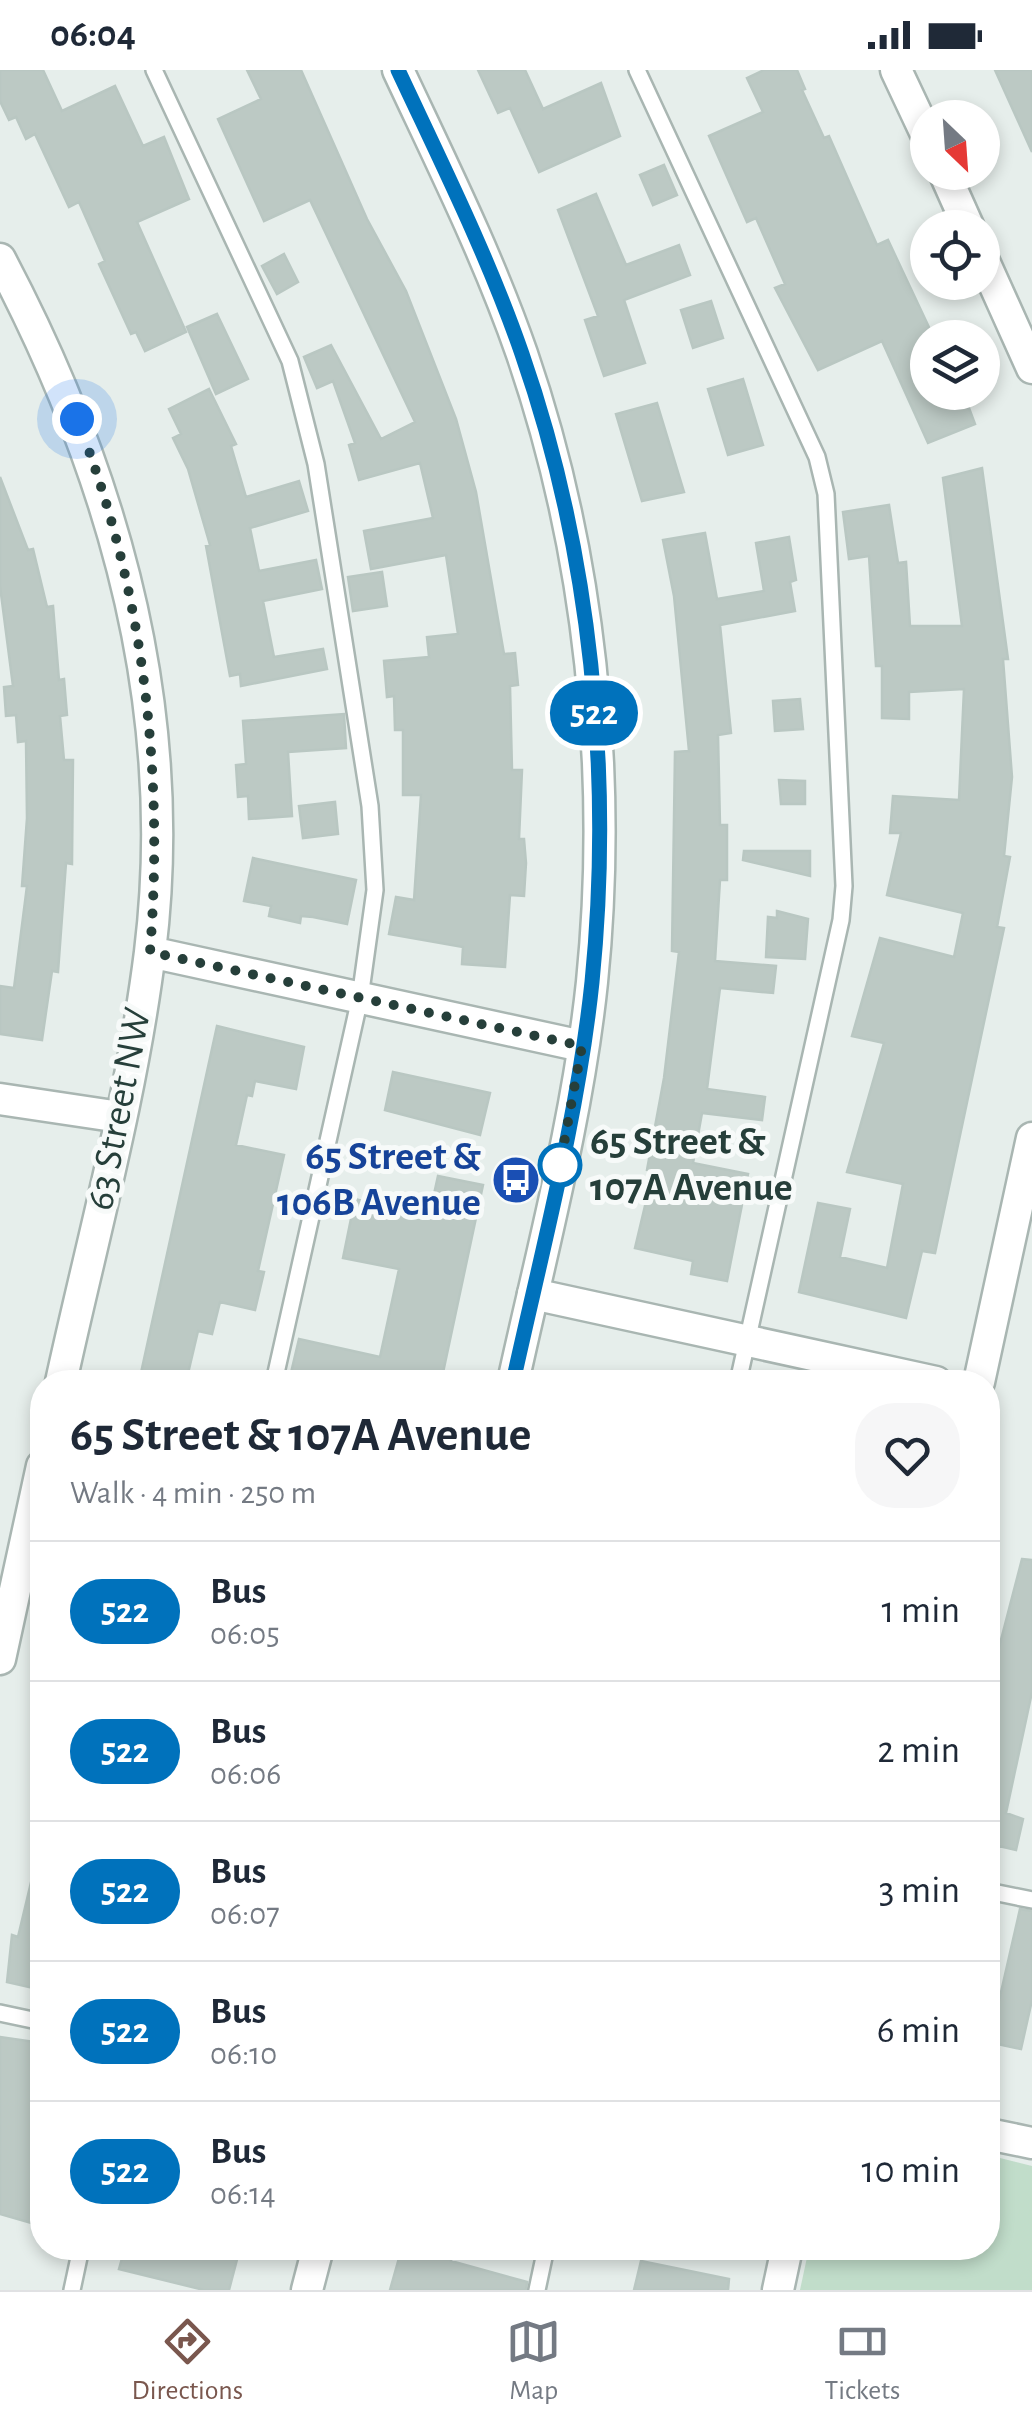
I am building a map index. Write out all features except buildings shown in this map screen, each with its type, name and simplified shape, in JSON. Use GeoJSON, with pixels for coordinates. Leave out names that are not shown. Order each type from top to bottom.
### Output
{"type":"FeatureCollection","features":[{"type":"Feature","properties":{"kind":"street"},"geometry":{"type":"LineString","coordinates":[[398,70],[492,273],[523,358],[552,456],[575,566],[589,663],[599,800],[597,922],[582,1046],[516,1370]]}},
{"type":"Feature","properties":{"kind":"street"},"geometry":{"type":"LineString","coordinates":[[896,70],[910,100]]}},
{"type":"Feature","properties":{"kind":"street","name":"63 Street NW"},"geometry":{"type":"LineString","coordinates":[[0,259],[64,387],[99,480],[125,575],[150,722],[155,852],[150,952],[120,1117],[64,1370]]}},
{"type":"Feature","properties":{"kind":"street"},"geometry":{"type":"LineString","coordinates":[[1000,297],[1032,368]]}},
{"type":"Feature","properties":{"kind":"street"},"geometry":{"type":"LineString","coordinates":[[150,952],[582,1046]]}},
{"type":"Feature","properties":{"kind":"street"},"geometry":{"type":"LineString","coordinates":[[0,1099],[120,1117]]}},
{"type":"Feature","properties":{"kind":"street"},"geometry":{"type":"LineString","coordinates":[[982,1370],[1032,1138]]}},
{"type":"Feature","properties":{"kind":"street"},"geometry":{"type":"LineString","coordinates":[[533,1294],[882,1370]]}},
{"type":"Feature","properties":{"kind":"street"},"geometry":{"type":"LineString","coordinates":[[0,1659],[30,1521]]}},
{"type":"Feature","properties":{"kind":"street"},"geometry":{"type":"LineString","coordinates":[[1000,2136],[1032,2143]]}},
{"type":"Feature","properties":{"kind":"street"},"geometry":{"type":"LineString","coordinates":[[308,2290],[315,2260]]}},
{"type":"Feature","properties":{"kind":"street"},"geometry":{"type":"LineString","coordinates":[[778,2290],[785,2260]]}},
{"type":"Feature","properties":{"kind":"lane"},"geometry":{"type":"LineString","coordinates":[[154,70],[290,361],[316,464],[370,806],[375,890],[360,998],[277,1370]]}},
{"type":"Feature","properties":{"kind":"lane"},"geometry":{"type":"LineString","coordinates":[[637,70],[817,457],[826,494],[844,886],[841,920],[741,1370]]}},
{"type":"Feature","properties":{"kind":"lane"},"geometry":{"type":"LineString","coordinates":[[1000,1893],[1032,1900]]}},
{"type":"Feature","properties":{"kind":"lane"},"geometry":{"type":"LineString","coordinates":[[0,2013],[30,2019]]}},
{"type":"Feature","properties":{"kind":"lane"},"geometry":{"type":"LineString","coordinates":[[72,2290],[78,2260]]}},
{"type":"Feature","properties":{"kind":"lane"},"geometry":{"type":"LineString","coordinates":[[537,2290],[543,2260]]}},
{"type":"Feature","properties":{"kind":"green space"},"geometry":{"type":"Polygon","coordinates":[[[1000,2158],[1032,2166],[1032,2290],[800,2290],[806,2260],[1000,2260],[1000,2158]]]}},
{"type":"Feature","properties":{"kind":"bus line","name":"522"},"geometry":{"type":"LineString","coordinates":[[398,70],[492,273],[540,413],[575,566],[594,707],[599,830],[592,984],[577,1084],[516,1370]]}},
{"type":"Feature","properties":{"kind":"place","name":"65 Street & 107A Avenue"},"geometry":{"type":"Point","coordinates":[560,1165]}},
{"type":"Feature","properties":{"kind":"place","name":"65 Street & 106B Avenue"},"geometry":{"type":"Point","coordinates":[516,1180]}},
{"type":"Feature","properties":{"kind":"route"},"geometry":{"type":"LineString","coordinates":[[77,419],[109,510],[144,674],[154,789],[150,952],[582,1046],[560,1165]]}}]}
